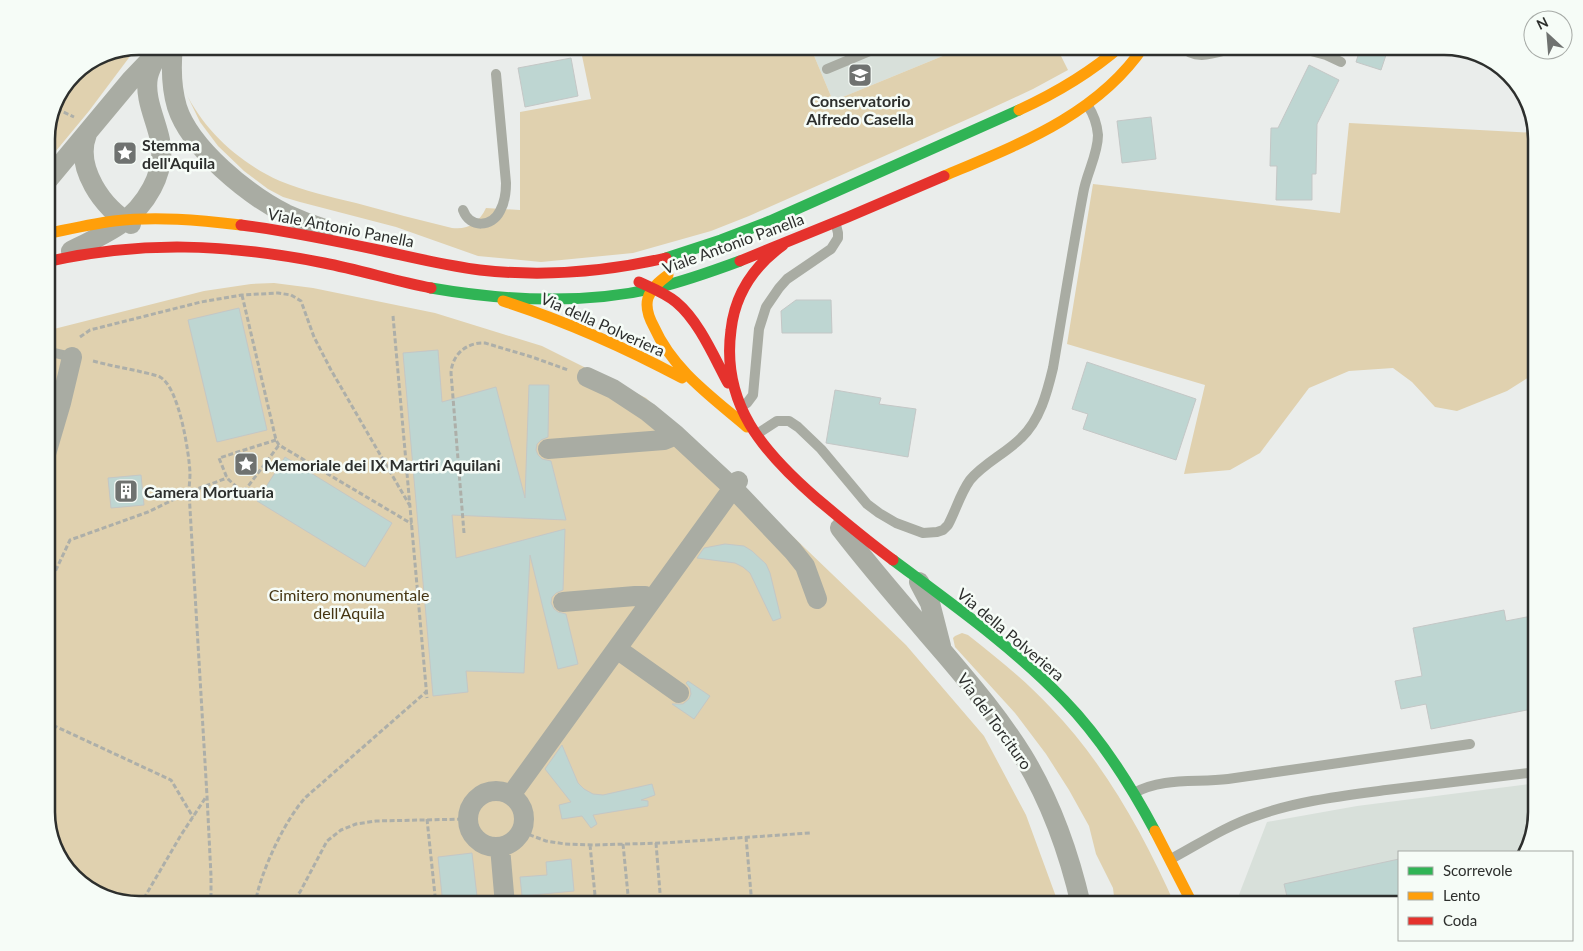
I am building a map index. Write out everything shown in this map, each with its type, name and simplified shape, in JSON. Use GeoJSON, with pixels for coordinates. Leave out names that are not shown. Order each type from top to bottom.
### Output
{"type":"FeatureCollection","features":[{"type":"Feature","properties":{"kind":"main road","name":"Viale Antonio Panella"},"geometry":{"type":"LineString","coordinates":[[55,232],[125,220],[182,221],[249,226],[282,231],[494,271],[529,273],[623,266],[667,257],[829,210],[1018,143],[1044,130],[1080,93],[1111,55]]}},
{"type":"Feature","properties":{"kind":"main road","name":"Viale Antonio Panella"},"geometry":{"type":"LineString","coordinates":[[55,259],[98,251],[138,247],[180,247],[270,254],[307,260],[415,285],[488,296],[559,300],[653,289],[720,269],[791,241],[829,210],[1015,112],[1116,81],[1138,55]]}},
{"type":"Feature","properties":{"kind":"main road"},"geometry":{"type":"LineString","coordinates":[[653,289],[679,267],[722,241]]}},
{"type":"Feature","properties":{"kind":"main road","name":"Via della Polveriera"},"geometry":{"type":"LineString","coordinates":[[740,407],[732,385],[729,354],[729,335],[737,303],[753,271],[770,254],[791,241]]}},
{"type":"Feature","properties":{"kind":"main road","name":"Via della Polveriera"},"geometry":{"type":"LineString","coordinates":[[589,270],[626,278],[653,289],[672,298],[684,309],[704,341],[755,435]]}},
{"type":"Feature","properties":{"kind":"main road","name":"Via della Polveriera"},"geometry":{"type":"LineString","coordinates":[[653,289],[648,296],[647,306],[655,333],[672,360],[755,435],[782,466],[817,499],[863,538],[975,623],[1043,679],[1070,706],[1107,754],[1133,793],[1188,896]]}},
{"type":"Feature","properties":{"kind":"main road","name":"Via della Polveriera"},"geometry":{"type":"LineString","coordinates":[[488,296],[551,317],[616,345],[702,389]]}},
{"type":"Feature","properties":{"kind":"street"},"geometry":{"type":"LineString","coordinates":[[55,171],[131,80],[157,55]]}},
{"type":"Feature","properties":{"kind":"street"},"geometry":{"type":"LineString","coordinates":[[55,257],[73,250],[125,220],[147,195],[156,179],[162,163],[162,152],[147,88],[148,76],[160,55]]}},
{"type":"Feature","properties":{"kind":"street"},"geometry":{"type":"LineString","coordinates":[[167,55],[177,108],[181,117],[217,164],[244,188],[285,214],[386,252]]}},
{"type":"Feature","properties":{"kind":"street"},"geometry":{"type":"LineString","coordinates":[[86,134],[84,159],[94,186],[109,207],[125,220],[143,230],[167,238],[220,249]]}},
{"type":"Feature","properties":{"kind":"street"},"geometry":{"type":"LineString","coordinates":[[55,423],[72,357]]}},
{"type":"Feature","properties":{"kind":"street"},"geometry":{"type":"LineString","coordinates":[[587,377],[613,389],[638,404],[735,485],[805,566],[817,599]]}},
{"type":"Feature","properties":{"kind":"street"},"geometry":{"type":"LineString","coordinates":[[548,449],[664,440],[676,435]]}},
{"type":"Feature","properties":{"kind":"street"},"geometry":{"type":"LineString","coordinates":[[511,795],[735,485]]}},
{"type":"Feature","properties":{"kind":"street","name":"Via del Torcituro"},"geometry":{"type":"LineString","coordinates":[[817,499],[857,550],[942,648],[994,713],[1023,757],[1053,814],[1062,837],[1078,896]]}},
{"type":"Feature","properties":{"kind":"street","name":"Via del Torcituro"},"geometry":{"type":"LineString","coordinates":[[916,620],[903,598],[902,591],[907,581],[911,579],[917,579],[930,603],[942,648]]}},
{"type":"Feature","properties":{"kind":"street"},"geometry":{"type":"LineString","coordinates":[[563,602],[628,596],[645,596],[652,600]]}},
{"type":"Feature","properties":{"kind":"street"},"geometry":{"type":"LineString","coordinates":[[942,648],[940,634],[944,626],[960,620],[975,623]]}},
{"type":"Feature","properties":{"kind":"street"},"geometry":{"type":"LineString","coordinates":[[617,649],[680,693]]}},
{"type":"Feature","properties":{"kind":"street"},"geometry":{"type":"LineString","coordinates":[[494,791],[511,795],[518,801],[524,814],[522,832],[513,842],[500,847],[486,845],[477,840],[472,833],[468,819],[472,806],[481,795],[494,791]]}},
{"type":"Feature","properties":{"kind":"street"},"geometry":{"type":"LineString","coordinates":[[500,847],[504,896]]}},
{"type":"Feature","properties":{"kind":"lane"},"geometry":{"type":"LineString","coordinates":[[827,69],[860,55]]}},
{"type":"Feature","properties":{"kind":"lane"},"geometry":{"type":"LineString","coordinates":[[1326,55],[1341,62]]}},
{"type":"Feature","properties":{"kind":"lane"},"geometry":{"type":"LineString","coordinates":[[463,210],[466,217],[472,222],[480,224],[499,213],[505,198],[506,183],[496,74]]}},
{"type":"Feature","properties":{"kind":"lane"},"geometry":{"type":"LineString","coordinates":[[755,435],[778,421],[789,421],[798,427],[867,504],[879,514],[896,523],[923,533],[937,532],[943,530],[948,525],[965,487],[976,474],[1022,438],[1038,414],[1046,396],[1054,368],[1083,192],[1096,149],[1098,135],[1094,116],[1080,93]]}},
{"type":"Feature","properties":{"kind":"lane"},"geometry":{"type":"LineString","coordinates":[[740,407],[747,403],[753,395],[759,329],[766,307],[778,288],[787,279],[836,244],[838,233],[829,210]]}},
{"type":"Feature","properties":{"kind":"lane"},"geometry":{"type":"LineString","coordinates":[[55,353],[72,357]]}},
{"type":"Feature","properties":{"kind":"lane"},"geometry":{"type":"LineString","coordinates":[[1133,793],[1163,782],[1226,779],[1470,744]]}},
{"type":"Feature","properties":{"kind":"lane"},"geometry":{"type":"LineString","coordinates":[[1170,859],[1239,822],[1310,801],[1528,773]]}},
{"type":"Feature","properties":{"kind":"path"},"geometry":{"type":"LineString","coordinates":[[211,896],[207,796],[189,492],[190,472],[184,427],[176,400],[166,381],[150,374],[72,357],[74,344],[80,336],[90,330],[201,302],[242,295],[278,293],[291,295],[301,301],[314,337],[331,370],[410,506]]}},
{"type":"Feature","properties":{"kind":"path"},"geometry":{"type":"LineString","coordinates":[[242,295],[276,440],[280,445],[412,524]]}},
{"type":"Feature","properties":{"kind":"path"},"geometry":{"type":"LineString","coordinates":[[393,316],[428,698]]}},
{"type":"Feature","properties":{"kind":"path"},"geometry":{"type":"LineString","coordinates":[[464,533],[451,373],[454,360],[458,354],[472,344],[485,343],[532,357],[587,377]]}},
{"type":"Feature","properties":{"kind":"path"},"geometry":{"type":"LineString","coordinates":[[276,440],[219,458],[227,478],[243,493],[280,445]]}},
{"type":"Feature","properties":{"kind":"path"},"geometry":{"type":"LineString","coordinates":[[55,572],[70,540],[148,512],[189,492],[227,478]]}},
{"type":"Feature","properties":{"kind":"path"},"geometry":{"type":"LineString","coordinates":[[257,896],[262,878],[297,807],[306,797],[427,692]]}},
{"type":"Feature","properties":{"kind":"path"},"geometry":{"type":"LineString","coordinates":[[55,726],[171,780],[193,817]]}},
{"type":"Feature","properties":{"kind":"path"},"geometry":{"type":"LineString","coordinates":[[145,896],[207,796]]}},
{"type":"Feature","properties":{"kind":"path"},"geometry":{"type":"LineString","coordinates":[[427,819],[435,896]]}},
{"type":"Feature","properties":{"kind":"path"},"geometry":{"type":"LineString","coordinates":[[297,896],[327,842],[341,830],[356,824],[376,821],[468,819]]}},
{"type":"Feature","properties":{"kind":"path"},"geometry":{"type":"LineString","coordinates":[[522,832],[546,841],[590,845],[656,843],[810,833]]}},
{"type":"Feature","properties":{"kind":"path"},"geometry":{"type":"LineString","coordinates":[[746,837],[751,896]]}},
{"type":"Feature","properties":{"kind":"path"},"geometry":{"type":"LineString","coordinates":[[656,843],[661,896]]}},
{"type":"Feature","properties":{"kind":"path"},"geometry":{"type":"LineString","coordinates":[[623,844],[628,896]]}},
{"type":"Feature","properties":{"kind":"path"},"geometry":{"type":"LineString","coordinates":[[590,845],[595,896]]}},
{"type":"Feature","properties":{"kind":"shaded area","name":"Conservatorio Alfredo Casella"},"geometry":{"type":"Polygon","coordinates":[[[814,55],[945,55],[833,101],[814,55]]]}},
{"type":"Feature","properties":{"kind":"shaded area"},"geometry":{"type":"Polygon","coordinates":[[[1528,784],[1527,823],[1518,851],[1398,851],[1398,896],[1238,896],[1267,822],[1357,806],[1528,784]]]}},
{"type":"Feature","properties":{"kind":"green space"},"geometry":{"type":"Polygon","coordinates":[[[582,55],[814,55],[833,101],[945,55],[1060,55],[1068,70],[1033,89],[977,115],[711,231],[633,253],[541,262],[478,256],[396,227],[283,197],[268,189],[244,171],[218,146],[200,122],[185,91],[193,106],[213,132],[237,155],[265,174],[318,194],[452,228],[468,227],[480,218],[486,208],[520,210],[520,112],[591,99],[582,55]]]}},
{"type":"Feature","properties":{"kind":"green space"},"geometry":{"type":"Polygon","coordinates":[[[130,56],[55,152],[55,134],[58,117],[69,92],[92,69],[107,61],[130,56]]]}},
{"type":"Feature","properties":{"kind":"green space"},"geometry":{"type":"Polygon","coordinates":[[[1349,123],[1528,133],[1528,378],[1507,391],[1457,411],[1435,407],[1412,382],[1393,368],[1349,371],[1309,388],[1260,453],[1230,470],[1184,474],[1205,385],[1067,344],[1093,184],[1340,213],[1349,123]]]}},
{"type":"Feature","properties":{"kind":"green space","name":"Cimitero monumentale dell'Aquila"},"geometry":{"type":"Polygon","coordinates":[[[274,283],[313,288],[435,313],[542,346],[646,398],[719,463],[906,645],[984,736],[1026,815],[1056,896],[139,896],[107,890],[88,879],[69,859],[59,839],[55,817],[55,329],[204,291],[251,284],[274,283]]]}},
{"type":"Feature","properties":{"kind":"green space"},"geometry":{"type":"Polygon","coordinates":[[[962,633],[968,635],[1032,688],[1071,730],[1106,776],[1122,801],[1171,896],[1114,896],[1113,888],[1096,854],[1089,826],[1069,790],[1046,754],[1015,713],[955,647],[953,638],[962,633]]]}},
{"type":"Feature","properties":{"kind":"building"},"geometry":{"type":"Polygon","coordinates":[[[1358,55],[1386,55],[1381,70],[1356,62],[1358,55]]]}},
{"type":"Feature","properties":{"kind":"building"},"geometry":{"type":"Polygon","coordinates":[[[571,58],[578,96],[525,107],[518,68],[571,58]]]}},
{"type":"Feature","properties":{"kind":"building"},"geometry":{"type":"Polygon","coordinates":[[[1309,65],[1339,80],[1317,124],[1316,174],[1312,174],[1312,200],[1276,200],[1277,166],[1270,166],[1271,128],[1278,128],[1309,65]]]}},
{"type":"Feature","properties":{"kind":"building"},"geometry":{"type":"Polygon","coordinates":[[[1151,117],[1156,159],[1122,163],[1117,121],[1151,117]]]}},
{"type":"Feature","properties":{"kind":"building"},"geometry":{"type":"Polygon","coordinates":[[[796,300],[831,300],[832,333],[782,333],[781,311],[796,300]]]}},
{"type":"Feature","properties":{"kind":"building"},"geometry":{"type":"Polygon","coordinates":[[[239,308],[267,430],[217,442],[188,320],[239,308]]]}},
{"type":"Feature","properties":{"kind":"building"},"geometry":{"type":"Polygon","coordinates":[[[438,350],[442,402],[496,387],[525,498],[529,385],[549,385],[548,437],[537,444],[536,450],[542,459],[551,461],[566,520],[452,515],[456,558],[565,529],[563,590],[552,597],[551,603],[558,612],[566,614],[578,664],[558,669],[530,555],[524,673],[466,671],[468,692],[433,696],[403,353],[438,350]]]}},
{"type":"Feature","properties":{"kind":"building"},"geometry":{"type":"Polygon","coordinates":[[[1087,362],[1196,399],[1176,460],[1083,429],[1088,414],[1072,409],[1087,362]]]}},
{"type":"Feature","properties":{"kind":"building"},"geometry":{"type":"Polygon","coordinates":[[[835,390],[881,398],[879,404],[916,409],[908,457],[826,443],[835,390]]]}},
{"type":"Feature","properties":{"kind":"building"},"geometry":{"type":"Polygon","coordinates":[[[285,457],[392,523],[365,567],[257,501],[285,457]]]}},
{"type":"Feature","properties":{"kind":"building","name":"Camera Mortuaria"},"geometry":{"type":"Polygon","coordinates":[[[141,475],[144,505],[111,508],[108,478],[141,475]]]}},
{"type":"Feature","properties":{"kind":"building"},"geometry":{"type":"Polygon","coordinates":[[[725,544],[744,546],[766,564],[781,618],[773,621],[750,573],[743,567],[735,563],[697,558],[704,548],[725,544]]]}},
{"type":"Feature","properties":{"kind":"building"},"geometry":{"type":"Polygon","coordinates":[[[1504,610],[1506,621],[1528,617],[1528,710],[1431,729],[1426,704],[1401,709],[1395,681],[1422,676],[1413,628],[1504,610]]]}},
{"type":"Feature","properties":{"kind":"building"},"geometry":{"type":"Polygon","coordinates":[[[688,681],[710,696],[694,719],[672,704],[683,704],[689,699],[691,694],[690,688],[686,683],[688,681]]]}},
{"type":"Feature","properties":{"kind":"building"},"geometry":{"type":"Polygon","coordinates":[[[562,745],[578,783],[593,794],[603,795],[652,784],[655,795],[641,800],[648,801],[648,806],[593,815],[597,824],[591,828],[582,816],[562,819],[559,805],[571,802],[545,769],[562,745]]]}},
{"type":"Feature","properties":{"kind":"building"},"geometry":{"type":"Polygon","coordinates":[[[472,853],[477,896],[442,896],[438,857],[472,853]]]}},
{"type":"Feature","properties":{"kind":"building"},"geometry":{"type":"Polygon","coordinates":[[[571,859],[574,891],[522,896],[520,877],[547,875],[546,862],[571,859]]]}},
{"type":"Feature","properties":{"kind":"building"},"geometry":{"type":"Polygon","coordinates":[[[1398,859],[1398,896],[1287,896],[1284,884],[1398,859]]]}},
{"type":"Feature","properties":{"kind":"traffic: fast"},"geometry":{"type":"LineString","coordinates":[[666,258],[770,221],[1019,110]]}},
{"type":"Feature","properties":{"kind":"traffic: fast"},"geometry":{"type":"LineString","coordinates":[[431,288],[516,298],[572,299],[600,297],[656,288],[699,276],[740,261]]}},
{"type":"Feature","properties":{"kind":"traffic: fast"},"geometry":{"type":"LineString","coordinates":[[893,560],[1003,644],[1064,700],[1114,762],[1155,831]]}},
{"type":"Feature","properties":{"kind":"traffic: slow"},"geometry":{"type":"LineString","coordinates":[[1019,110],[1072,82],[1110,55]]}},
{"type":"Feature","properties":{"kind":"traffic: slow"},"geometry":{"type":"LineString","coordinates":[[944,176],[1027,139],[1080,109],[1104,91],[1137,55]]}},
{"type":"Feature","properties":{"kind":"traffic: slow"},"geometry":{"type":"LineString","coordinates":[[55,232],[114,221],[146,219],[178,219],[241,225]]}},
{"type":"Feature","properties":{"kind":"traffic: slow"},"geometry":{"type":"LineString","coordinates":[[668,275],[649,294],[647,309],[652,324],[672,357],[694,382],[747,427]]}},
{"type":"Feature","properties":{"kind":"traffic: slow"},"geometry":{"type":"LineString","coordinates":[[503,301],[594,335],[682,378]]}},
{"type":"Feature","properties":{"kind":"traffic: slow"},"geometry":{"type":"LineString","coordinates":[[1155,831],[1188,896]]}},
{"type":"Feature","properties":{"kind":"traffic: jam"},"geometry":{"type":"LineString","coordinates":[[740,261],[944,176]]}},
{"type":"Feature","properties":{"kind":"traffic: jam"},"geometry":{"type":"LineString","coordinates":[[241,225],[277,230],[456,266],[503,272],[550,273],[597,270],[666,258]]}},
{"type":"Feature","properties":{"kind":"traffic: jam"},"geometry":{"type":"LineString","coordinates":[[783,245],[763,262],[748,282],[733,317],[730,357],[733,381],[740,404],[763,444],[779,463],[816,498],[893,560]]}},
{"type":"Feature","properties":{"kind":"traffic: jam"},"geometry":{"type":"LineString","coordinates":[[55,260],[116,250],[185,247],[219,249],[254,252],[324,263],[431,288]]}},
{"type":"Feature","properties":{"kind":"traffic: jam"},"geometry":{"type":"LineString","coordinates":[[639,282],[676,302],[692,319],[728,383]]}},
{"type":"Feature","properties":{"kind":"place","name":"Conservatorio Alfredo Casella"},"geometry":{"type":"Point","coordinates":[860,75]}},
{"type":"Feature","properties":{"kind":"place","name":"Stemma dell'Aquila"},"geometry":{"type":"Point","coordinates":[125,153]}},
{"type":"Feature","properties":{"kind":"place","name":"Memoriale dei IX Martiri Aquilani"},"geometry":{"type":"Point","coordinates":[246,464]}},
{"type":"Feature","properties":{"kind":"place","name":"Camera Mortuaria"},"geometry":{"type":"Point","coordinates":[126,491]}}]}
